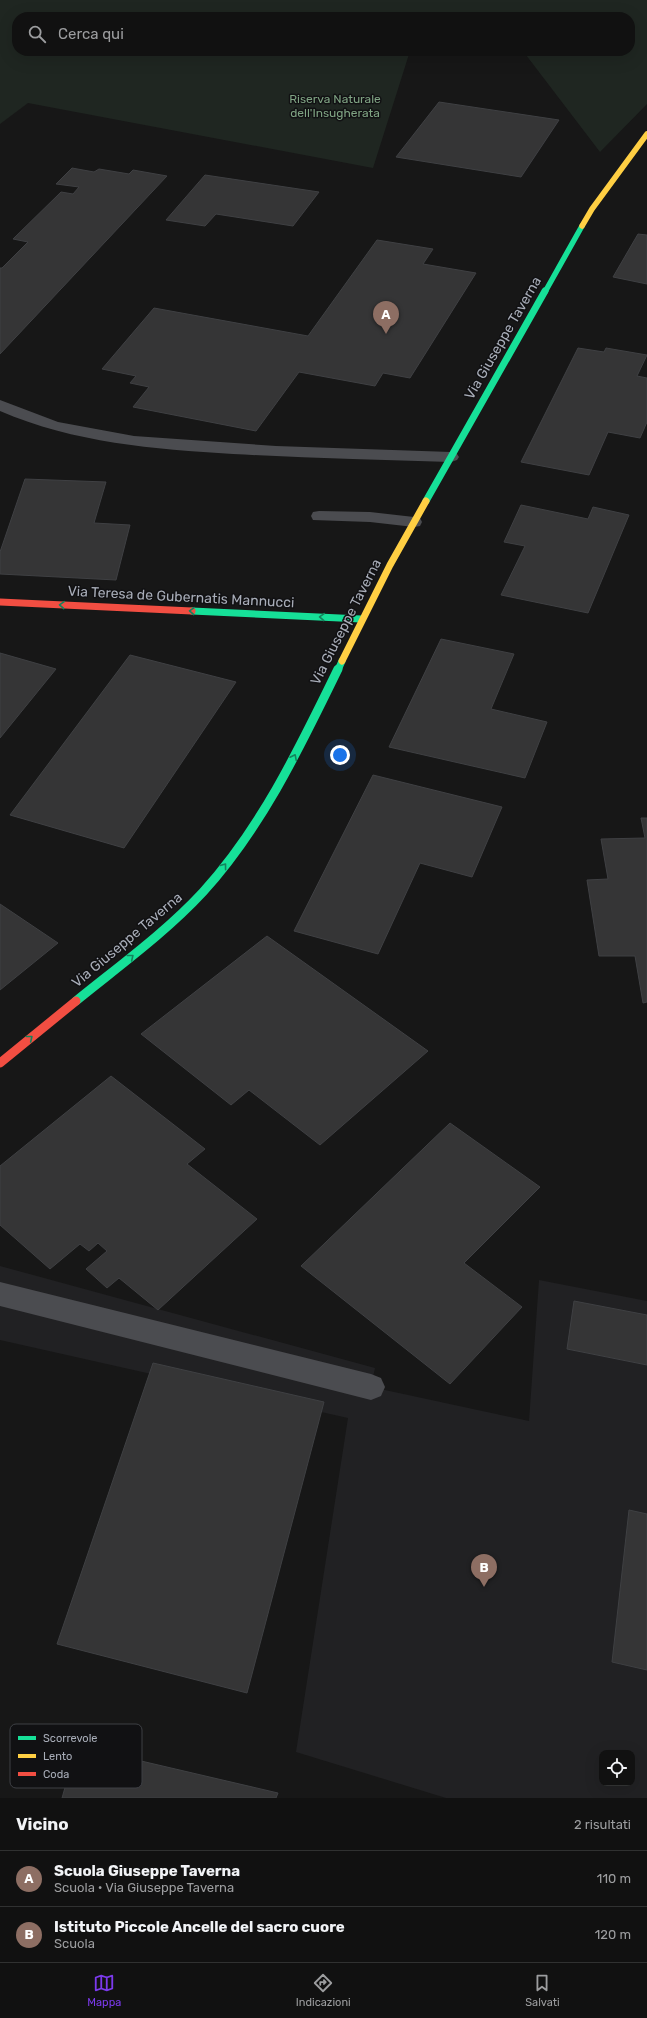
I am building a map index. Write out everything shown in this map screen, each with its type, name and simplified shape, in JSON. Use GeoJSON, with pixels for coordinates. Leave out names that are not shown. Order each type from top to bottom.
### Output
{"type":"FeatureCollection","features":[{"type":"Feature","properties":{"kind":"street","name":"Via Giuseppe Taverna"},"geometry":{"type":"LineString","coordinates":[[0,1063],[173,923],[214,880],[246,837],[293,760],[361,619],[414,522],[592,209],[647,134]]}},
{"type":"Feature","properties":{"kind":"street","name":"Via Teresa de Gubernatis Mannucci"},"geometry":{"type":"LineString","coordinates":[[0,602],[361,619]]}},
{"type":"Feature","properties":{"kind":"street"},"geometry":{"type":"LineString","coordinates":[[0,1294],[371,1387]]}},
{"type":"Feature","properties":{"kind":"lane"},"geometry":{"type":"LineString","coordinates":[[0,405],[40,422],[111,439],[256,450],[451,457]]}},
{"type":"Feature","properties":{"kind":"lane"},"geometry":{"type":"LineString","coordinates":[[319,516],[370,516],[414,522]]}},
{"type":"Feature","properties":{"kind":"shaded area"},"geometry":{"type":"Polygon","coordinates":[[[0,1266],[375,1368],[371,1387],[529,1421],[539,1280],[647,1301],[647,1798],[446,1798],[296,1752],[348,1418],[0,1340],[0,1266]]]}},
{"type":"Feature","properties":{"kind":"green space","name":"Riserva Naturale dell'Insugherata"},"geometry":{"type":"Polygon","coordinates":[[[0,0],[647,0],[647,104],[600,152],[527,56],[635,56],[635,12],[12,12],[12,56],[408,56],[373,168],[28,103],[0,124],[0,0]]]}},
{"type":"Feature","properties":{"kind":"building"},"geometry":{"type":"Polygon","coordinates":[[[439,102],[559,120],[521,177],[396,157],[439,102]]]}},
{"type":"Feature","properties":{"kind":"building"},"geometry":{"type":"Polygon","coordinates":[[[72,168],[94,172],[99,169],[129,174],[133,170],[167,176],[0,354],[0,268],[2,268],[28,242],[13,239],[61,192],[73,194],[79,187],[56,184],[72,168]]]}},
{"type":"Feature","properties":{"kind":"building"},"geometry":{"type":"Polygon","coordinates":[[[205,175],[319,192],[293,226],[216,214],[205,226],[166,220],[205,175]]]}},
{"type":"Feature","properties":{"kind":"building"},"geometry":{"type":"Polygon","coordinates":[[[638,234],[647,235],[647,284],[613,277],[638,234]]]}},
{"type":"Feature","properties":{"kind":"building"},"geometry":{"type":"Polygon","coordinates":[[[377,240],[433,249],[423,264],[476,273],[410,378],[383,373],[375,386],[299,372],[256,431],[133,407],[149,387],[130,383],[136,376],[102,369],[154,308],[308,336],[377,240]]]}},
{"type":"Feature","properties":{"kind":"building"},"geometry":{"type":"Polygon","coordinates":[[[578,348],[604,352],[606,348],[647,355],[637,376],[647,378],[647,422],[640,438],[608,432],[589,475],[521,462],[578,348]]]}},
{"type":"Feature","properties":{"kind":"building"},"geometry":{"type":"Polygon","coordinates":[[[25,479],[106,482],[94,523],[130,525],[116,580],[0,574],[0,552],[25,479]]]}},
{"type":"Feature","properties":{"kind":"building"},"geometry":{"type":"Polygon","coordinates":[[[521,505],[588,519],[593,507],[629,515],[588,613],[501,595],[525,546],[504,542],[521,505]]]}},
{"type":"Feature","properties":{"kind":"building"},"geometry":{"type":"Polygon","coordinates":[[[441,639],[514,654],[491,709],[547,722],[525,778],[389,747],[441,639]]]}},
{"type":"Feature","properties":{"kind":"building"},"geometry":{"type":"Polygon","coordinates":[[[0,653],[56,669],[0,738],[0,653]]]}},
{"type":"Feature","properties":{"kind":"building"},"geometry":{"type":"Polygon","coordinates":[[[130,655],[236,682],[124,848],[10,815],[130,655]]]}},
{"type":"Feature","properties":{"kind":"building"},"geometry":{"type":"Polygon","coordinates":[[[373,775],[502,807],[472,877],[420,863],[378,954],[294,931],[373,775]]]}},
{"type":"Feature","properties":{"kind":"building"},"geometry":{"type":"Polygon","coordinates":[[[641,818],[647,818],[647,1002],[643,1003],[635,956],[599,956],[587,880],[608,879],[601,839],[645,838],[641,818]]]}},
{"type":"Feature","properties":{"kind":"building"},"geometry":{"type":"Polygon","coordinates":[[[0,904],[58,943],[0,990],[0,904]]]}},
{"type":"Feature","properties":{"kind":"building"},"geometry":{"type":"Polygon","coordinates":[[[267,936],[428,1051],[320,1145],[249,1090],[231,1105],[141,1034],[267,936]]]}},
{"type":"Feature","properties":{"kind":"building"},"geometry":{"type":"Polygon","coordinates":[[[111,1076],[205,1149],[187,1164],[257,1219],[158,1310],[119,1278],[107,1288],[86,1269],[107,1251],[98,1243],[89,1251],[80,1244],[50,1269],[0,1225],[0,1166],[111,1076]]]}},
{"type":"Feature","properties":{"kind":"building"},"geometry":{"type":"Polygon","coordinates":[[[450,1123],[540,1187],[464,1263],[522,1307],[450,1384],[301,1266],[450,1123]]]}},
{"type":"Feature","properties":{"kind":"building"},"geometry":{"type":"Polygon","coordinates":[[[574,1301],[647,1315],[647,1365],[567,1349],[574,1301]]]}},
{"type":"Feature","properties":{"kind":"building"},"geometry":{"type":"Polygon","coordinates":[[[153,1363],[324,1402],[247,1693],[57,1644],[153,1363]]]}},
{"type":"Feature","properties":{"kind":"building"},"geometry":{"type":"Polygon","coordinates":[[[629,1510],[647,1514],[647,1670],[612,1662],[629,1510]]]}},
{"type":"Feature","properties":{"kind":"building"},"geometry":{"type":"Polygon","coordinates":[[[142,1761],[278,1793],[276,1798],[62,1798],[65,1788],[142,1788],[142,1761]]]}},
{"type":"Feature","properties":{"kind":"traffic: fast"},"geometry":{"type":"LineString","coordinates":[[426,501],[582,226]]}},
{"type":"Feature","properties":{"kind":"traffic: fast"},"geometry":{"type":"LineString","coordinates":[[192,611],[361,619]]}},
{"type":"Feature","properties":{"kind":"traffic: fast"},"geometry":{"type":"LineString","coordinates":[[76,1001],[141,949],[173,921],[203,892],[225,866],[245,839],[280,782],[297,752],[342,661]]}},
{"type":"Feature","properties":{"kind":"traffic: slow"},"geometry":{"type":"LineString","coordinates":[[582,226],[592,209],[647,134]]}},
{"type":"Feature","properties":{"kind":"traffic: slow"},"geometry":{"type":"LineString","coordinates":[[342,661],[390,565],[426,501]]}},
{"type":"Feature","properties":{"kind":"traffic: jam"},"geometry":{"type":"LineString","coordinates":[[0,602],[192,611]]}},
{"type":"Feature","properties":{"kind":"traffic: jam"},"geometry":{"type":"LineString","coordinates":[[0,1063],[76,1001]]}},
{"type":"Feature","properties":{"kind":"place","name":"Scuola Giuseppe Taverna"},"geometry":{"type":"Point","coordinates":[386,334]}},
{"type":"Feature","properties":{"kind":"place","name":"Istituto Piccole Ancelle del sacro cuore"},"geometry":{"type":"Point","coordinates":[484,1587]}}]}
